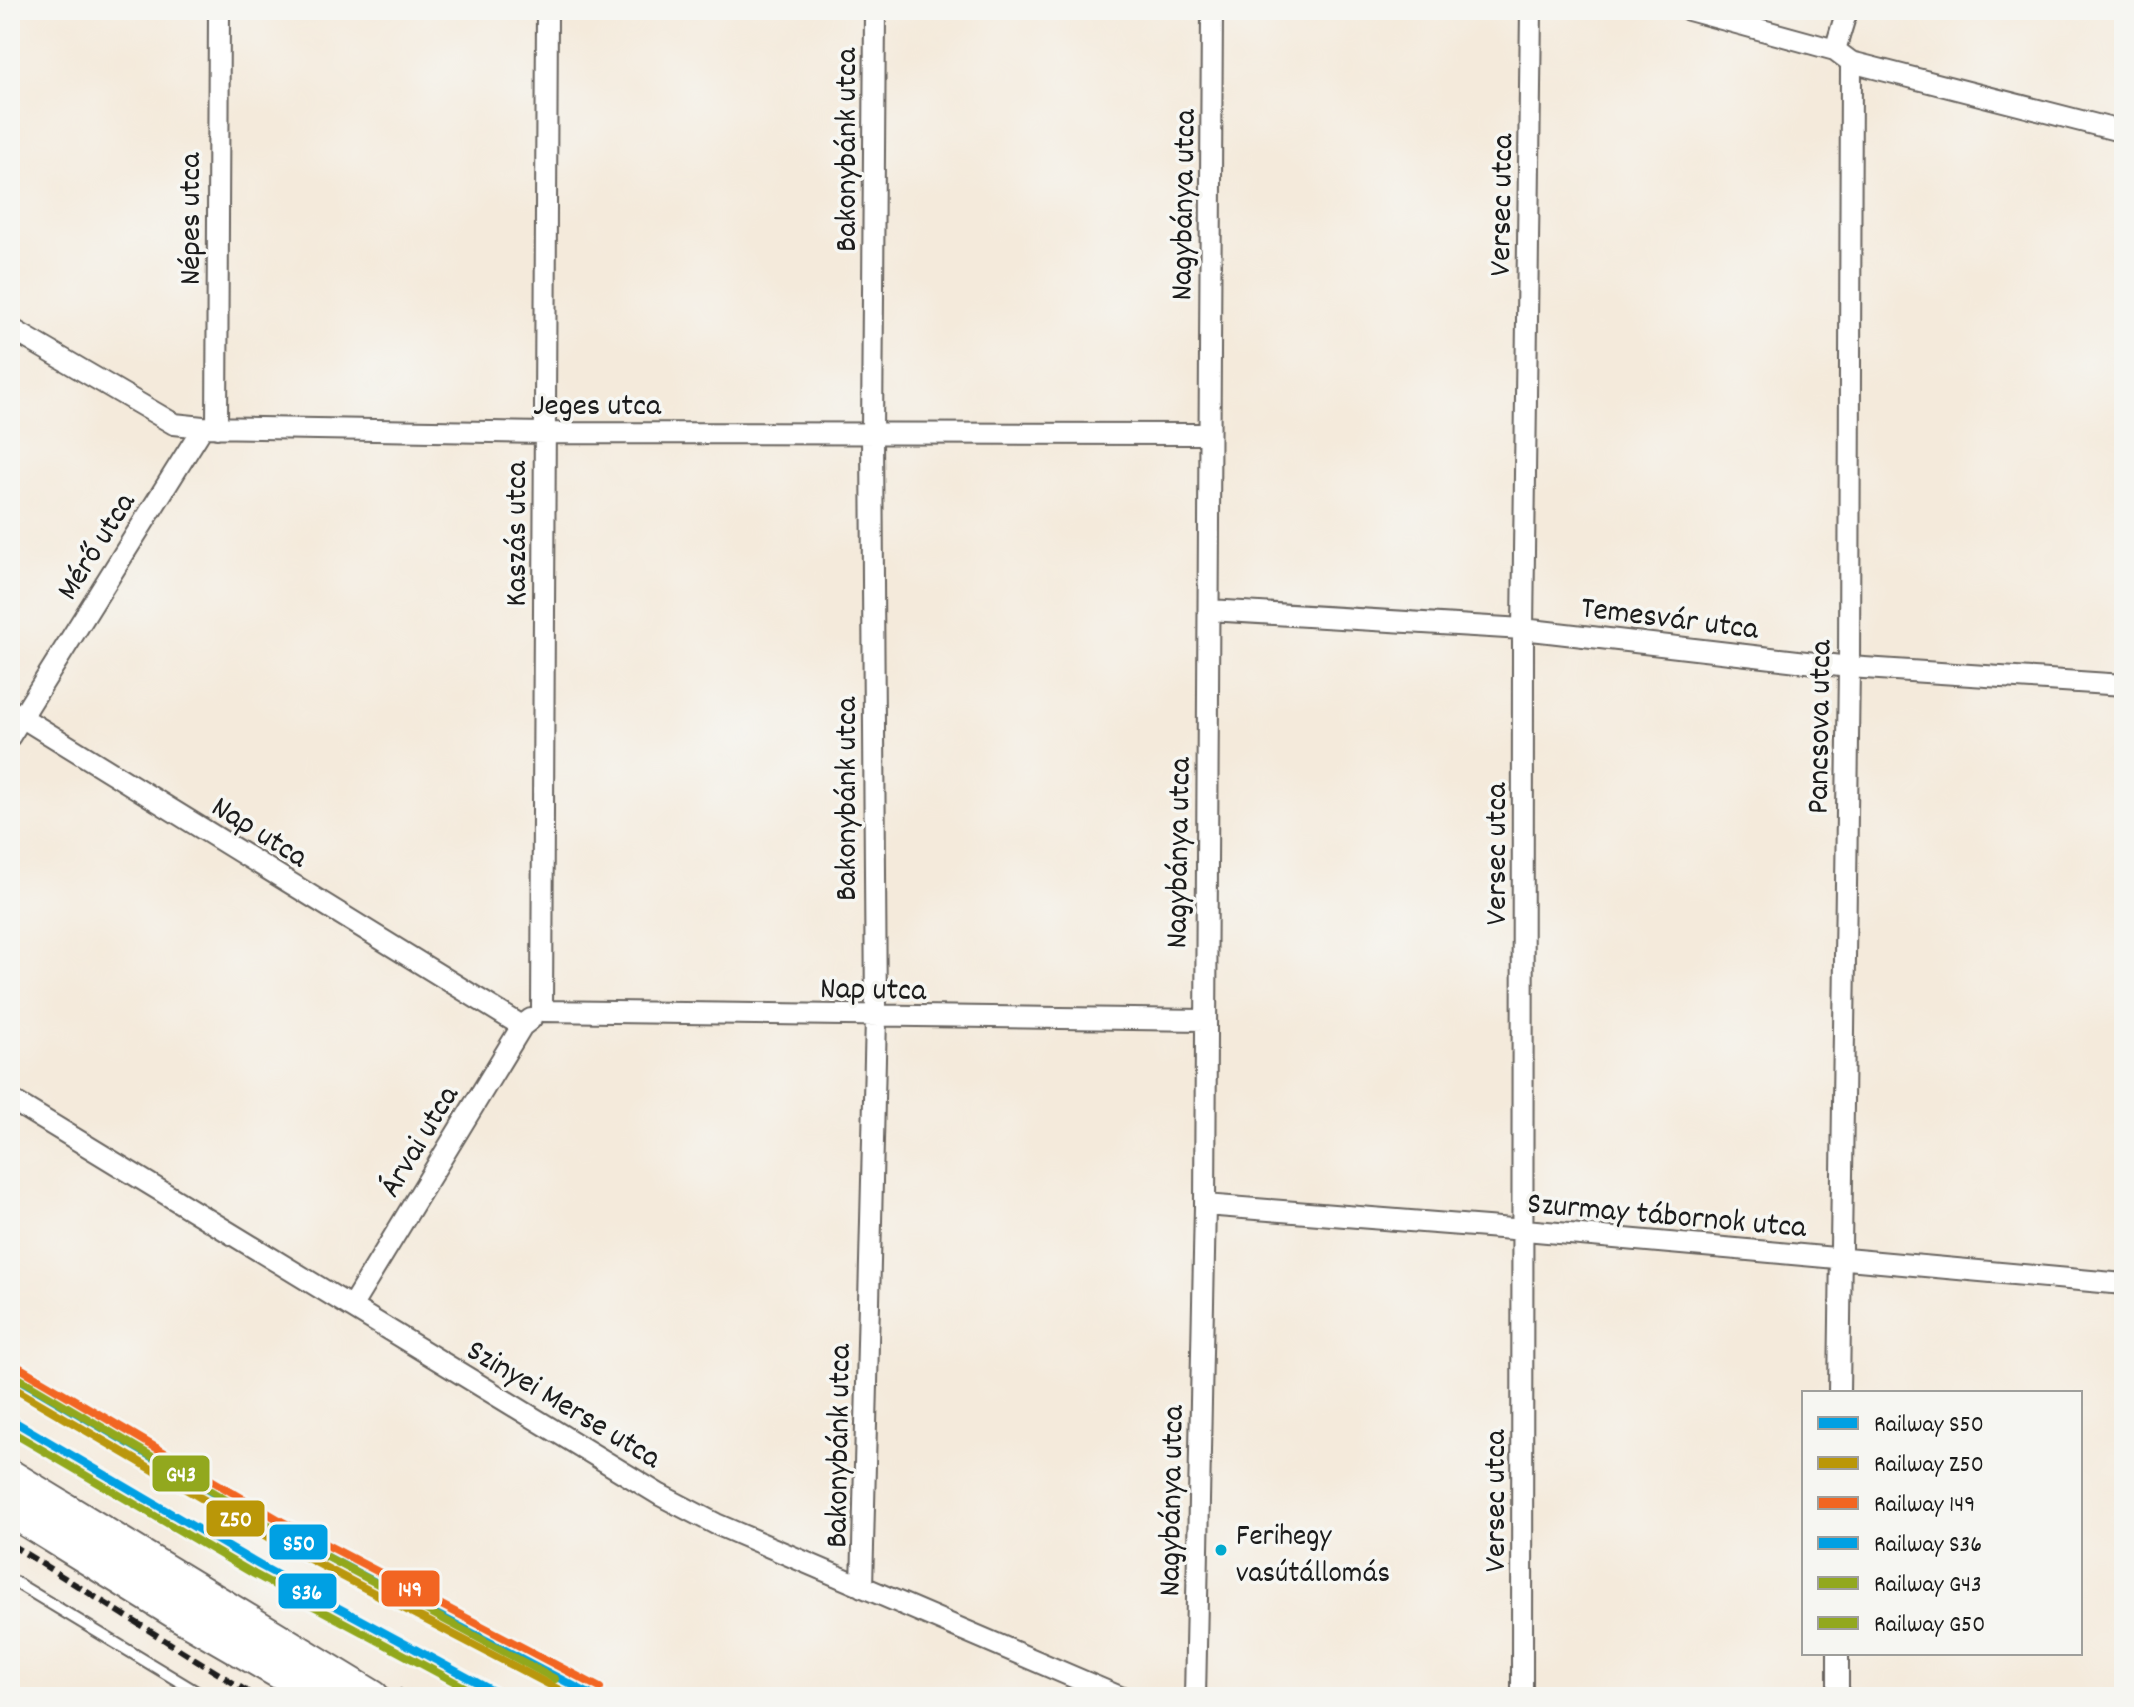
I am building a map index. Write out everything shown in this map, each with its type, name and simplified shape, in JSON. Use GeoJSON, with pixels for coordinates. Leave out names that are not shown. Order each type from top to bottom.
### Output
{"type":"FeatureCollection","features":[{"type":"Feature","properties":{"kind":"main road"},"geometry":{"type":"LineString","coordinates":[[10,1476],[373,1697]]}},
{"type":"Feature","properties":{"kind":"main road"},"geometry":{"type":"LineString","coordinates":[[10,1510],[180,1615],[322,1697]]}},
{"type":"Feature","properties":{"kind":"street","name":"Népes utca"},"geometry":{"type":"LineString","coordinates":[[210,427],[219,10]]}},
{"type":"Feature","properties":{"kind":"street","name":"Kaszás utca"},"geometry":{"type":"LineString","coordinates":[[542,1011],[547,10]]}},
{"type":"Feature","properties":{"kind":"street","name":"Bakonybánk utca"},"geometry":{"type":"LineString","coordinates":[[862,1587],[876,1018],[872,435],[875,10]]}},
{"type":"Feature","properties":{"kind":"street","name":"Nagybánya utca"},"geometry":{"type":"LineString","coordinates":[[1195,1697],[1205,1205],[1212,10]]}},
{"type":"Feature","properties":{"kind":"street","name":"Versec utca"},"geometry":{"type":"LineString","coordinates":[[1522,1697],[1525,1230],[1523,629],[1531,10]]}},
{"type":"Feature","properties":{"kind":"street"},"geometry":{"type":"LineString","coordinates":[[1689,10],[1843,56],[2124,132]]}},
{"type":"Feature","properties":{"kind":"street","name":"Pancsova utca"},"geometry":{"type":"LineString","coordinates":[[1839,1391],[1849,667],[1843,56],[1847,10]]}},
{"type":"Feature","properties":{"kind":"street","name":"Jeges utca"},"geometry":{"type":"LineString","coordinates":[[10,328],[174,424],[545,433],[1209,434]]}},
{"type":"Feature","properties":{"kind":"street","name":"Mérő utca"},"geometry":{"type":"LineString","coordinates":[[10,736],[16,714],[210,427]]}},
{"type":"Feature","properties":{"kind":"street","name":"Temesvár utca"},"geometry":{"type":"LineString","coordinates":[[1209,610],[1523,629],[1849,667],[2124,685]]}},
{"type":"Feature","properties":{"kind":"street","name":"Nap utca"},"geometry":{"type":"LineString","coordinates":[[16,714],[522,1026]]}},
{"type":"Feature","properties":{"kind":"street","name":"Nap utca"},"geometry":{"type":"LineString","coordinates":[[542,1011],[876,1018],[1204,1020]]}},
{"type":"Feature","properties":{"kind":"street","name":"Árvai utca"},"geometry":{"type":"LineString","coordinates":[[351,1307],[522,1026],[542,1011]]}},
{"type":"Feature","properties":{"kind":"street","name":"Szinyei Merse utca"},"geometry":{"type":"LineString","coordinates":[[10,1099],[660,1495],[716,1524],[1120,1697]]}},
{"type":"Feature","properties":{"kind":"street","name":"Szurmay tábornok utca"},"geometry":{"type":"LineString","coordinates":[[1205,1205],[1525,1230],[2124,1284]]}},
{"type":"Feature","properties":{"kind":"street"},"geometry":{"type":"LineString","coordinates":[[1838,1655],[1838,1697]]}},
{"type":"Feature","properties":{"kind":"lane"},"geometry":{"type":"LineString","coordinates":[[10,1579],[205,1697]]}},
{"type":"Feature","properties":{"kind":"railway"},"geometry":{"type":"LineString","coordinates":[[10,1544],[256,1697]]}},
{"type":"Feature","properties":{"kind":"rail line","name":"149"},"geometry":{"type":"LineString","coordinates":[[15,1365],[281,1521],[600,1688]]}},
{"type":"Feature","properties":{"kind":"rail line","name":"S50"},"geometry":{"type":"LineString","coordinates":[[10,1374],[276,1530],[595,1697]]}},
{"type":"Feature","properties":{"kind":"rail line","name":"G43"},"geometry":{"type":"LineString","coordinates":[[20,1379],[279,1531],[555,1679]]}},
{"type":"Feature","properties":{"kind":"rail line","name":"Z50"},"geometry":{"type":"LineString","coordinates":[[10,1386],[271,1539],[573,1697]]}},
{"type":"Feature","properties":{"kind":"rail line","name":"S36"},"geometry":{"type":"LineString","coordinates":[[10,1419],[259,1565],[504,1697]]}},
{"type":"Feature","properties":{"kind":"rail line","name":"G50"},"geometry":{"type":"LineString","coordinates":[[10,1431],[254,1574],[483,1697]]}},
{"type":"Feature","properties":{"kind":"place","name":"Ferihegy vasútállomás"},"geometry":{"type":"Point","coordinates":[1221,1550]}}]}
